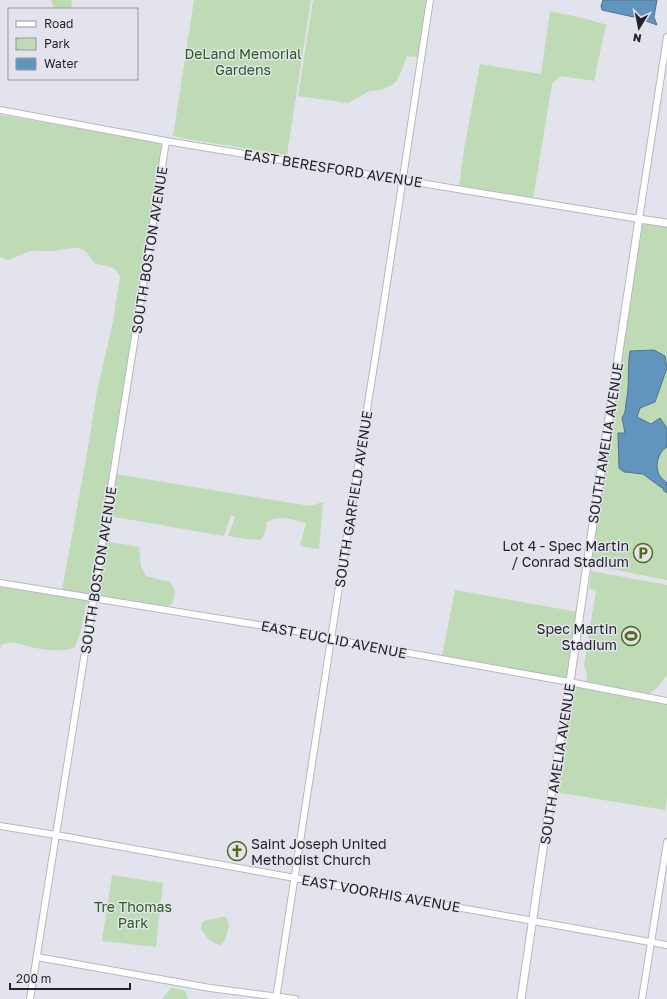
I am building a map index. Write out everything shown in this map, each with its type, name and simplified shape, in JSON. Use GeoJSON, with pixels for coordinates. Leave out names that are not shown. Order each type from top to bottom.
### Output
{"type":"FeatureCollection","features":[{"type":"Feature","properties":{"kind":"main road","name":"EAST BERESFORD AVENUE"},"geometry":{"type":"LineString","coordinates":[[639,219],[667,223]]}},
{"type":"Feature","properties":{"kind":"main road","name":"SOUTH AMELIA AVENUE"},"geometry":{"type":"LineString","coordinates":[[521,999],[639,219]]}},
{"type":"Feature","properties":{"kind":"street","name":"SOUTH GARFIELD AVENUE"},"geometry":{"type":"LineString","coordinates":[[277,998],[430,0]]}},
{"type":"Feature","properties":{"kind":"street","name":"SOUTH AMELIA AVENUE"},"geometry":{"type":"LineString","coordinates":[[639,219],[667,37]]}},
{"type":"Feature","properties":{"kind":"street","name":"EAST BERESFORD AVENUE"},"geometry":{"type":"LineString","coordinates":[[0,110],[166,140],[639,219]]}},
{"type":"Feature","properties":{"kind":"street","name":"SOUTH BOSTON AVENUE"},"geometry":{"type":"LineString","coordinates":[[30,999],[166,140]]}},
{"type":"Feature","properties":{"kind":"street","name":"EAST EUCLID AVENUE"},"geometry":{"type":"LineString","coordinates":[[0,583],[326,636],[343,641],[667,701]]}},
{"type":"Feature","properties":{"kind":"street","name":"EAST VOORHIS AVENUE"},"geometry":{"type":"LineString","coordinates":[[0,826],[56,834],[667,945]]}},
{"type":"Feature","properties":{"kind":"street"},"geometry":{"type":"LineString","coordinates":[[642,999],[667,842]]}},
{"type":"Feature","properties":{"kind":"street"},"geometry":{"type":"LineString","coordinates":[[37,957],[210,988],[277,998],[295,999]]}},
{"type":"Feature","properties":{"kind":"green space"},"geometry":{"type":"Polygon","coordinates":[[[51,0],[72,0],[71,8],[54,8],[51,0]]]}},
{"type":"Feature","properties":{"kind":"green space","name":"DeLand Memorial Gardens"},"geometry":{"type":"Polygon","coordinates":[[[194,0],[311,0],[287,155],[173,136],[194,0]]]}},
{"type":"Feature","properties":{"kind":"green space"},"geometry":{"type":"Polygon","coordinates":[[[313,0],[427,0],[418,57],[407,56],[395,83],[382,90],[370,91],[348,103],[298,96],[313,0]]]}},
{"type":"Feature","properties":{"kind":"green space"},"geometry":{"type":"Polygon","coordinates":[[[550,11],[607,25],[594,81],[561,76],[552,84],[533,199],[459,187],[464,149],[480,64],[541,74],[550,11]]]}},
{"type":"Feature","properties":{"kind":"green space"},"geometry":{"type":"Polygon","coordinates":[[[0,115],[164,143],[109,473],[111,474],[105,515],[103,515],[92,595],[62,590],[97,391],[112,326],[120,277],[112,268],[95,263],[87,252],[76,248],[57,251],[31,251],[8,260],[0,257],[0,115]]]}},
{"type":"Feature","properties":{"kind":"green space"},"geometry":{"type":"Polygon","coordinates":[[[647,224],[667,227],[667,580],[590,565],[641,227],[642,225],[647,224]]]}},
{"type":"Feature","properties":{"kind":"green space"},"geometry":{"type":"Polygon","coordinates":[[[115,474],[310,506],[323,502],[319,549],[300,545],[306,523],[286,518],[276,518],[267,522],[265,533],[261,540],[228,536],[235,517],[231,515],[224,536],[109,516],[115,474]]]}},
{"type":"Feature","properties":{"kind":"green space"},"geometry":{"type":"Polygon","coordinates":[[[105,541],[139,547],[141,566],[146,576],[170,582],[175,590],[173,603],[165,607],[96,596],[105,541]]]}},
{"type":"Feature","properties":{"kind":"green space","name":"Spec Martin Stadium"},"geometry":{"type":"Polygon","coordinates":[[[591,571],[667,585],[667,675],[654,691],[647,694],[586,682],[587,674],[584,666],[596,590],[589,589],[591,571]]]}},
{"type":"Feature","properties":{"kind":"green space"},"geometry":{"type":"Polygon","coordinates":[[[0,586],[91,601],[86,605],[80,634],[75,647],[66,650],[50,650],[10,642],[1,645],[0,650],[0,586]]]}},
{"type":"Feature","properties":{"kind":"green space"},"geometry":{"type":"Polygon","coordinates":[[[455,590],[578,612],[568,679],[442,656],[455,590]]]}},
{"type":"Feature","properties":{"kind":"green space"},"geometry":{"type":"Polygon","coordinates":[[[572,685],[667,704],[667,798],[665,810],[554,792],[572,685]]]}},
{"type":"Feature","properties":{"kind":"green space","name":"Tre Thomas Park"},"geometry":{"type":"Polygon","coordinates":[[[112,875],[163,883],[156,947],[102,941],[112,875]]]}},
{"type":"Feature","properties":{"kind":"green space"},"geometry":{"type":"Polygon","coordinates":[[[227,917],[229,926],[221,945],[212,942],[201,930],[202,923],[204,921],[227,917]]]}},
{"type":"Feature","properties":{"kind":"green space"},"geometry":{"type":"Polygon","coordinates":[[[171,988],[185,991],[188,999],[162,999],[171,988]]]}},
{"type":"Feature","properties":{"kind":"water"},"geometry":{"type":"Polygon","coordinates":[[[603,0],[657,0],[654,17],[657,25],[638,18],[602,10],[601,6],[603,0]]]}},
{"type":"Feature","properties":{"kind":"water"},"geometry":{"type":"Polygon","coordinates":[[[654,350],[665,356],[667,368],[655,402],[640,408],[637,417],[651,424],[660,418],[667,428],[667,447],[659,456],[657,468],[662,479],[667,483],[667,493],[663,490],[664,488],[643,474],[624,472],[619,468],[618,433],[625,433],[622,418],[625,412],[627,396],[630,351],[654,350]]]}},
{"type":"Feature","properties":{"kind":"place","name":"Lot 4 - Spec Martin / Conrad Stadium"},"geometry":{"type":"Point","coordinates":[643,553]}},
{"type":"Feature","properties":{"kind":"place","name":"Spec Martin Stadium"},"geometry":{"type":"Point","coordinates":[631,636]}},
{"type":"Feature","properties":{"kind":"place","name":"Saint Joseph United Methodist Church"},"geometry":{"type":"Point","coordinates":[237,851]}}]}
